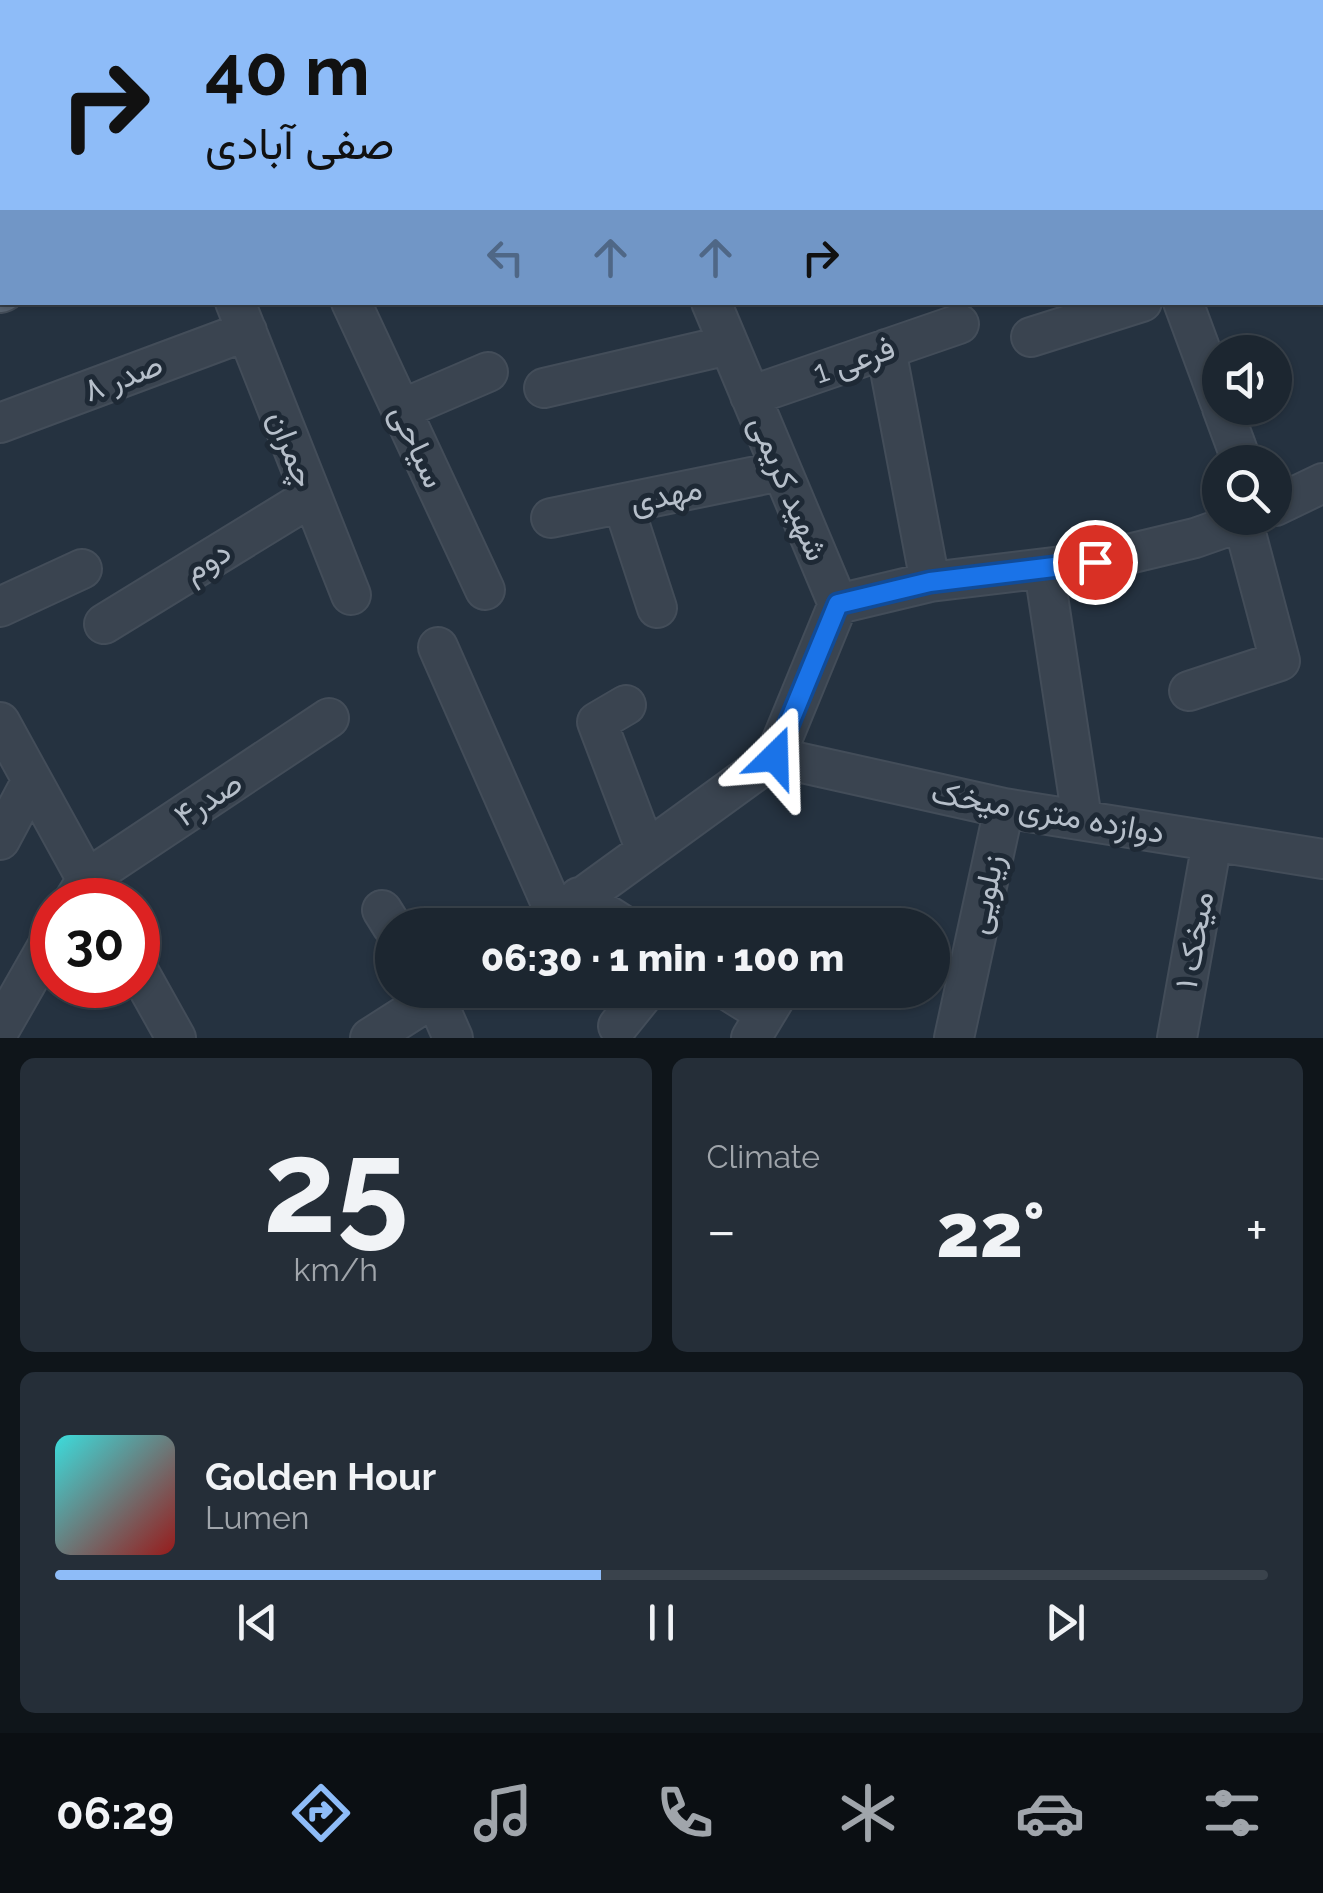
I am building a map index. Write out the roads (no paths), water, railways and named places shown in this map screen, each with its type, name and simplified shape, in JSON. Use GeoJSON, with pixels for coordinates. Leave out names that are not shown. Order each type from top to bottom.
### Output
{"type":"FeatureCollection","features":[{"type":"Feature","properties":{"kind":"street","name":"سیاحی"},"geometry":{"type":"LineString","coordinates":[[352,305],[485,590]]}},
{"type":"Feature","properties":{"kind":"street","name":"شهید کریمی"},"geometry":{"type":"LineString","coordinates":[[712,305],[838,604],[775,757]]}},
{"type":"Feature","properties":{"kind":"street"},"geometry":{"type":"LineString","coordinates":[[1032,337],[1133,305]]}},
{"type":"Feature","properties":{"kind":"street"},"geometry":{"type":"LineString","coordinates":[[1184,305],[1202,353]]}},
{"type":"Feature","properties":{"kind":"street","name":"صدر ۸"},"geometry":{"type":"LineString","coordinates":[[0,423],[241,317]]}},
{"type":"Feature","properties":{"kind":"street","name":"چمران"},"geometry":{"type":"LineString","coordinates":[[241,317],[351,595]]}},
{"type":"Feature","properties":{"kind":"street","name":"فرعی 1"},"geometry":{"type":"LineString","coordinates":[[750,396],[958,324]]}},
{"type":"Feature","properties":{"kind":"street"},"geometry":{"type":"LineString","coordinates":[[544,388],[728,344]]}},
{"type":"Feature","properties":{"kind":"street"},"geometry":{"type":"LineString","coordinates":[[886,349],[930,582]]}},
{"type":"Feature","properties":{"kind":"street"},"geometry":{"type":"LineString","coordinates":[[402,409],[488,372]]}},
{"type":"Feature","properties":{"kind":"street","name":"مهدی"},"geometry":{"type":"LineString","coordinates":[[551,518],[781,471]]}},
{"type":"Feature","properties":{"kind":"street"},"geometry":{"type":"LineString","coordinates":[[1292,498],[1323,483]]}},
{"type":"Feature","properties":{"kind":"street","name":"دوم"},"geometry":{"type":"LineString","coordinates":[[104,624],[311,497]]}},
{"type":"Feature","properties":{"kind":"street"},"geometry":{"type":"LineString","coordinates":[[623,504],[657,608]]}},
{"type":"Feature","properties":{"kind":"street"},"geometry":{"type":"LineString","coordinates":[[838,604],[930,582],[1044,570],[1129,554],[1202,532]]}},
{"type":"Feature","properties":{"kind":"street"},"geometry":{"type":"LineString","coordinates":[[1189,691],[1280,661],[1260,535]]}},
{"type":"Feature","properties":{"kind":"street"},"geometry":{"type":"LineString","coordinates":[[0,607],[82,570]]}},
{"type":"Feature","properties":{"kind":"street"},"geometry":{"type":"LineString","coordinates":[[1044,570],[1082,819]]}},
{"type":"Feature","properties":{"kind":"street"},"geometry":{"type":"LineString","coordinates":[[438,647],[558,908]]}},
{"type":"Feature","properties":{"kind":"street"},"geometry":{"type":"LineString","coordinates":[[626,705],[596,722],[645,848]]}},
{"type":"Feature","properties":{"kind":"street","name":"صدر۴"},"geometry":{"type":"LineString","coordinates":[[107,878],[330,718]]}},
{"type":"Feature","properties":{"kind":"street"},"geometry":{"type":"LineString","coordinates":[[0,722],[79,878]]}},
{"type":"Feature","properties":{"kind":"street"},"geometry":{"type":"LineString","coordinates":[[567,908],[775,757]]}},
{"type":"Feature","properties":{"kind":"street","name":"دوازده متری میخک"},"geometry":{"type":"LineString","coordinates":[[775,757],[1004,808],[1323,859]]}},
{"type":"Feature","properties":{"kind":"street"},"geometry":{"type":"LineString","coordinates":[[0,840],[32,780]]}},
{"type":"Feature","properties":{"kind":"street","name":"زیلویی"},"geometry":{"type":"LineString","coordinates":[[950,973],[1004,808]]}},
{"type":"Feature","properties":{"kind":"street","name":"میخک ۱"},"geometry":{"type":"LineString","coordinates":[[1177,1038],[1212,842]]}},
{"type":"Feature","properties":{"kind":"street"},"geometry":{"type":"LineString","coordinates":[[0,1029],[30,976]]}},
{"type":"Feature","properties":{"kind":"street","name":"زیلویی"},"geometry":{"type":"LineString","coordinates":[[950,988],[954,1038]]}},
{"type":"Feature","properties":{"kind":"street"},"geometry":{"type":"LineString","coordinates":[[159,1008],[176,1038]]}},
{"type":"Feature","properties":{"kind":"street"},"geometry":{"type":"LineString","coordinates":[[370,1038],[414,1008]]}},
{"type":"Feature","properties":{"kind":"street"},"geometry":{"type":"LineString","coordinates":[[443,1008],[453,1038]]}},
{"type":"Feature","properties":{"kind":"street"},"geometry":{"type":"LineString","coordinates":[[618,1026],[632,1008]]}}]}
